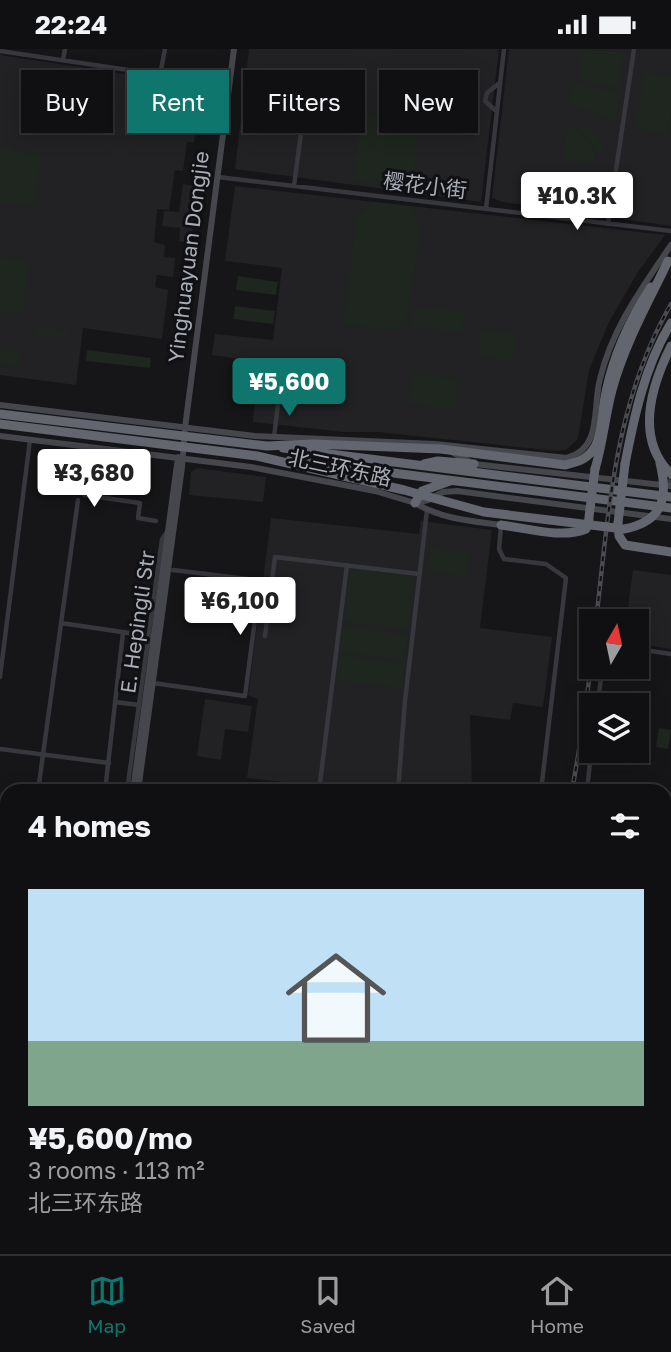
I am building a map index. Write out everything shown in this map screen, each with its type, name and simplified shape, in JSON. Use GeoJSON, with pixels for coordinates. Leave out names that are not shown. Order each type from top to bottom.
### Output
{"type":"FeatureCollection","features":[{"type":"Feature","properties":{"kind":"highway"},"geometry":{"type":"LineString","coordinates":[[267,446],[313,444],[441,449],[565,465],[580,462],[589,456],[596,445],[616,355],[635,312],[670,260]]}},
{"type":"Feature","properties":{"kind":"highway"},"geometry":{"type":"LineString","coordinates":[[501,525],[560,533],[586,529],[611,391],[623,355],[670,260]]}},
{"type":"Feature","properties":{"kind":"highway"},"geometry":{"type":"LineString","coordinates":[[671,323],[660,342],[642,393],[625,464],[618,523],[619,536],[625,545],[671,552]]}},
{"type":"Feature","properties":{"kind":"highway"},"geometry":{"type":"LineString","coordinates":[[257,456],[404,490],[484,512],[624,529],[638,527],[648,521],[662,504],[665,491],[660,463],[648,425],[649,411],[671,346]]}},
{"type":"Feature","properties":{"kind":"highway"},"geometry":{"type":"LineString","coordinates":[[0,414],[412,465],[576,491]]}},
{"type":"Feature","properties":{"kind":"highway"},"geometry":{"type":"LineString","coordinates":[[0,425],[452,480],[636,498],[671,497]]}},
{"type":"Feature","properties":{"kind":"highway"},"geometry":{"type":"LineString","coordinates":[[412,465],[438,461],[474,464]]}},
{"type":"Feature","properties":{"kind":"highway"},"geometry":{"type":"LineString","coordinates":[[660,463],[670,481]]}},
{"type":"Feature","properties":{"kind":"highway"},"geometry":{"type":"LineString","coordinates":[[415,503],[422,491],[452,480]]}},
{"type":"Feature","properties":{"kind":"highway"},"geometry":{"type":"LineString","coordinates":[[636,498],[671,508]]}},
{"type":"Feature","properties":{"kind":"street"},"geometry":{"type":"LineString","coordinates":[[63,60],[65,49]]}},
{"type":"Feature","properties":{"kind":"street"},"geometry":{"type":"LineString","coordinates":[[161,70],[165,49]]}},
{"type":"Feature","properties":{"kind":"street","name":"Yinghuayuan Dongjie"},"geometry":{"type":"LineString","coordinates":[[229,85],[234,49]]}},
{"type":"Feature","properties":{"kind":"street"},"geometry":{"type":"LineString","coordinates":[[486,209],[504,49]]}},
{"type":"Feature","properties":{"kind":"street"},"geometry":{"type":"LineString","coordinates":[[608,223],[634,49]]}},
{"type":"Feature","properties":{"kind":"street"},"geometry":{"type":"LineString","coordinates":[[0,51],[128,70]]}},
{"type":"Feature","properties":{"kind":"street"},"geometry":{"type":"LineString","coordinates":[[496,111],[485,101],[487,93],[499,84]]}},
{"type":"Feature","properties":{"kind":"street","name":"Yinghuayuan Dongjie"},"geometry":{"type":"LineString","coordinates":[[180,458],[223,133]]}},
{"type":"Feature","properties":{"kind":"street"},"geometry":{"type":"LineString","coordinates":[[294,186],[301,133]]}},
{"type":"Feature","properties":{"kind":"street","name":"樱花小街"},"geometry":{"type":"LineString","coordinates":[[218,177],[671,231]]}},
{"type":"Feature","properties":{"kind":"street"},"geometry":{"type":"LineString","coordinates":[[573,219],[577,192]]}},
{"type":"Feature","properties":{"kind":"street"},"geometry":{"type":"LineString","coordinates":[[435,443],[560,458],[574,456],[586,449],[594,431],[597,393],[607,353],[622,318],[671,245]]}},
{"type":"Feature","properties":{"kind":"street"},"geometry":{"type":"LineString","coordinates":[[274,436],[279,396]]}},
{"type":"Feature","properties":{"kind":"street","name":"北三环东路"},"geometry":{"type":"LineString","coordinates":[[0,405],[255,436],[435,443],[474,464],[651,484],[670,481]]}},
{"type":"Feature","properties":{"kind":"street"},"geometry":{"type":"LineString","coordinates":[[197,460],[200,429]]}},
{"type":"Feature","properties":{"kind":"street","name":"北三环东路"},"geometry":{"type":"LineString","coordinates":[[0,436],[251,467],[375,491],[415,503],[443,492],[457,491],[671,519]]}},
{"type":"Feature","properties":{"kind":"street"},"geometry":{"type":"LineString","coordinates":[[251,467],[255,436]]}},
{"type":"Feature","properties":{"kind":"street"},"geometry":{"type":"LineString","coordinates":[[0,677],[30,440]]}},
{"type":"Feature","properties":{"kind":"street"},"geometry":{"type":"LineString","coordinates":[[91,455],[84,495],[140,503],[138,518],[156,521]]}},
{"type":"Feature","properties":{"kind":"street","name":"E. Hepingli Str"},"geometry":{"type":"LineString","coordinates":[[138,784],[168,532],[180,458]]}},
{"type":"Feature","properties":{"kind":"street","name":"E. Hepingli Str"},"geometry":{"type":"LineString","coordinates":[[138,784],[153,683],[180,458]]}},
{"type":"Feature","properties":{"kind":"street"},"geometry":{"type":"LineString","coordinates":[[39,784],[78,500]]}},
{"type":"Feature","properties":{"kind":"street"},"geometry":{"type":"LineString","coordinates":[[399,784],[428,500]]}},
{"type":"Feature","properties":{"kind":"street"},"geometry":{"type":"LineString","coordinates":[[415,503],[452,519],[501,525],[499,549],[504,559],[545,563],[566,578],[542,784]]}},
{"type":"Feature","properties":{"kind":"street"},"geometry":{"type":"LineString","coordinates":[[128,784],[162,539],[168,532]]}},
{"type":"Feature","properties":{"kind":"street"},"geometry":{"type":"LineString","coordinates":[[265,636],[275,557],[419,574]]}},
{"type":"Feature","properties":{"kind":"street"},"geometry":{"type":"LineString","coordinates":[[320,784],[347,565]]}},
{"type":"Feature","properties":{"kind":"street"},"geometry":{"type":"LineString","coordinates":[[173,570],[272,582]]}},
{"type":"Feature","properties":{"kind":"street"},"geometry":{"type":"LineString","coordinates":[[153,683],[245,696],[260,581]]}},
{"type":"Feature","properties":{"kind":"street"},"geometry":{"type":"LineString","coordinates":[[61,623],[149,636]]}},
{"type":"Feature","properties":{"kind":"street"},"geometry":{"type":"LineString","coordinates":[[106,784],[123,632]]}},
{"type":"Feature","properties":{"kind":"street"},"geometry":{"type":"LineString","coordinates":[[649,651],[671,655]]}},
{"type":"Feature","properties":{"kind":"street"},"geometry":{"type":"LineString","coordinates":[[115,702],[139,705]]}},
{"type":"Feature","properties":{"kind":"street"},"geometry":{"type":"LineString","coordinates":[[0,749],[109,763]]}},
{"type":"Feature","properties":{"kind":"street"},"geometry":{"type":"LineString","coordinates":[[588,784],[590,763]]}},
{"type":"Feature","properties":{"kind":"shaded area"},"geometry":{"type":"Polygon","coordinates":[[[249,49],[499,49],[481,202],[235,169],[243,100],[243,133],[365,133],[365,70],[247,70],[249,49]]]}},
{"type":"Feature","properties":{"kind":"shaded area"},"geometry":{"type":"Polygon","coordinates":[[[509,49],[671,49],[671,226],[503,202],[492,198],[509,49]]]}},
{"type":"Feature","properties":{"kind":"shaded area"},"geometry":{"type":"Polygon","coordinates":[[[583,49],[624,53],[619,88],[578,80],[583,49]]]}},
{"type":"Feature","properties":{"kind":"shaded area"},"geometry":{"type":"Polygon","coordinates":[[[0,55],[98,70],[21,70],[21,133],[113,133],[113,72],[127,74],[127,133],[195,133],[194,143],[187,142],[183,171],[175,170],[169,210],[157,209],[154,242],[165,245],[164,257],[175,258],[173,277],[157,275],[155,287],[168,290],[162,339],[83,328],[76,385],[0,375],[0,55]]]}},
{"type":"Feature","properties":{"kind":"shaded area"},"geometry":{"type":"Polygon","coordinates":[[[644,72],[671,76],[668,134],[635,129],[644,72]]]}},
{"type":"Feature","properties":{"kind":"shaded area"},"geometry":{"type":"Polygon","coordinates":[[[572,84],[620,92],[616,121],[568,103],[572,84]]]}},
{"type":"Feature","properties":{"kind":"shaded area"},"geometry":{"type":"Polygon","coordinates":[[[113,103],[117,103],[113,124],[113,103]]]}},
{"type":"Feature","properties":{"kind":"shaded area"},"geometry":{"type":"Polygon","coordinates":[[[365,112],[379,114],[379,133],[419,133],[412,189],[353,181],[359,133],[365,133],[365,112]]]}},
{"type":"Feature","properties":{"kind":"shaded area"},"geometry":{"type":"Polygon","coordinates":[[[578,126],[588,126],[604,147],[603,154],[598,153],[578,126]]]}},
{"type":"Feature","properties":{"kind":"shaded area"},"geometry":{"type":"Polygon","coordinates":[[[575,127],[596,153],[594,164],[563,159],[567,128],[575,127]]]}},
{"type":"Feature","properties":{"kind":"shaded area"},"geometry":{"type":"Polygon","coordinates":[[[0,149],[42,156],[34,206],[0,202],[0,149]]]}},
{"type":"Feature","properties":{"kind":"shaded area"},"geometry":{"type":"Polygon","coordinates":[[[183,184],[197,186],[191,243],[179,241],[180,228],[162,226],[164,211],[179,212],[183,184]]]}},
{"type":"Feature","properties":{"kind":"shaded area"},"geometry":{"type":"Polygon","coordinates":[[[235,186],[665,235],[638,272],[609,322],[589,370],[578,439],[566,450],[253,422],[259,362],[212,355],[215,334],[273,340],[282,268],[225,261],[235,186]]]}},
{"type":"Feature","properties":{"kind":"shaded area"},"geometry":{"type":"Polygon","coordinates":[[[373,202],[410,206],[421,226],[408,314],[397,332],[343,324],[357,216],[373,202]]]}},
{"type":"Feature","properties":{"kind":"shaded area"},"geometry":{"type":"Polygon","coordinates":[[[0,257],[30,261],[21,315],[0,312],[0,257]]]}},
{"type":"Feature","properties":{"kind":"shaded area"},"geometry":{"type":"Polygon","coordinates":[[[238,276],[278,282],[276,295],[236,290],[238,276]]]}},
{"type":"Feature","properties":{"kind":"shaded area"},"geometry":{"type":"Polygon","coordinates":[[[235,306],[275,311],[273,324],[233,319],[235,306]]]}},
{"type":"Feature","properties":{"kind":"shaded area"},"geometry":{"type":"Polygon","coordinates":[[[414,306],[465,312],[462,333],[411,327],[414,306]]]}},
{"type":"Feature","properties":{"kind":"shaded area"},"geometry":{"type":"Polygon","coordinates":[[[34,327],[68,331],[68,338],[33,334],[34,327]]]}},
{"type":"Feature","properties":{"kind":"shaded area"},"geometry":{"type":"Polygon","coordinates":[[[481,330],[517,334],[513,361],[477,356],[481,330]]]}},
{"type":"Feature","properties":{"kind":"shaded area"},"geometry":{"type":"Polygon","coordinates":[[[0,349],[20,351],[18,367],[0,365],[0,349]]]}},
{"type":"Feature","properties":{"kind":"shaded area"},"geometry":{"type":"Polygon","coordinates":[[[87,350],[151,358],[150,368],[86,361],[87,350]]]}},
{"type":"Feature","properties":{"kind":"shaded area"},"geometry":{"type":"Polygon","coordinates":[[[413,373],[459,379],[455,410],[409,404],[413,373]]]}},
{"type":"Feature","properties":{"kind":"shaded area"},"geometry":{"type":"Polygon","coordinates":[[[297,379],[323,382],[321,396],[295,392],[297,379]]]}},
{"type":"Feature","properties":{"kind":"shaded area"},"geometry":{"type":"Polygon","coordinates":[[[197,468],[266,477],[263,502],[189,495],[191,472],[197,468]]]}},
{"type":"Feature","properties":{"kind":"shaded area"},"geometry":{"type":"Polygon","coordinates":[[[271,518],[419,534],[421,521],[492,530],[480,628],[552,637],[543,707],[513,703],[510,720],[470,715],[472,784],[301,784],[247,778],[258,699],[248,695],[271,518]]]}},
{"type":"Feature","properties":{"kind":"shaded area"},"geometry":{"type":"Polygon","coordinates":[[[430,548],[470,554],[467,577],[428,572],[430,548]]]}},
{"type":"Feature","properties":{"kind":"shaded area"},"geometry":{"type":"Polygon","coordinates":[[[350,569],[414,576],[408,629],[344,622],[350,569]]]}},
{"type":"Feature","properties":{"kind":"shaded area"},"geometry":{"type":"Polygon","coordinates":[[[633,570],[671,575],[671,649],[649,646],[649,609],[628,609],[633,570]]]}},
{"type":"Feature","properties":{"kind":"shaded area"},"geometry":{"type":"Polygon","coordinates":[[[343,627],[408,635],[405,660],[340,652],[343,627]]]}},
{"type":"Feature","properties":{"kind":"shaded area"},"geometry":{"type":"Polygon","coordinates":[[[340,655],[405,664],[402,689],[337,680],[340,655]]]}},
{"type":"Feature","properties":{"kind":"shaded area"},"geometry":{"type":"Polygon","coordinates":[[[205,699],[252,706],[248,732],[225,729],[221,760],[197,756],[205,699]]]}},
{"type":"Feature","properties":{"kind":"shaded area"},"geometry":{"type":"Polygon","coordinates":[[[659,728],[671,730],[668,749],[656,747],[659,728]]]}},
{"type":"Feature","properties":{"kind":"railway"},"geometry":{"type":"LineString","coordinates":[[597,609],[610,498],[626,419],[637,380],[671,304]]}},
{"type":"Feature","properties":{"kind":"railway"},"geometry":{"type":"LineString","coordinates":[[573,784],[589,679]]}}]}
